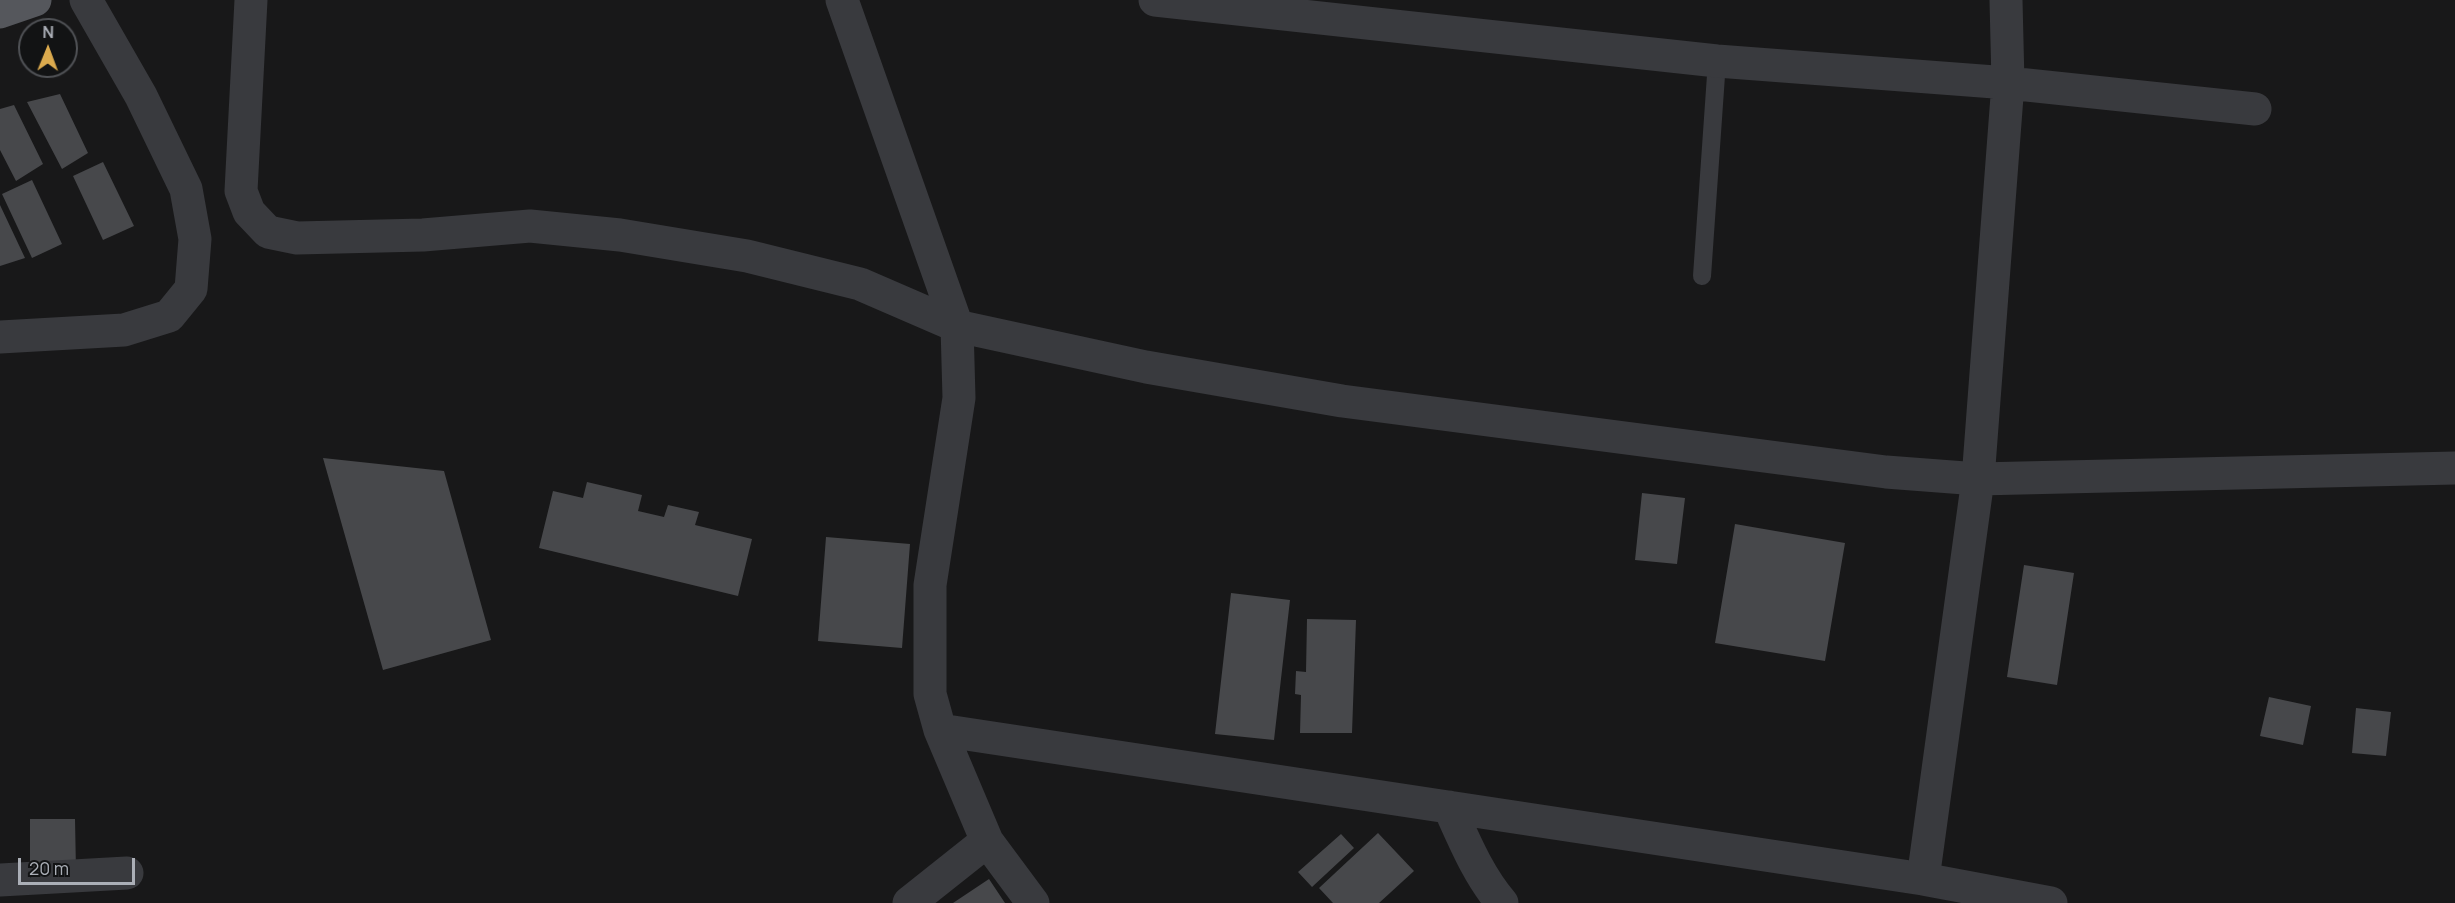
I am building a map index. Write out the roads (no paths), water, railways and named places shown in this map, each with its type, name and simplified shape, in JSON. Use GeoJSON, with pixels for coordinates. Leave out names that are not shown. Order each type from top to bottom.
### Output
{"type":"FeatureCollection","features":[{"type":"Feature","properties":{"kind":"main road"},"geometry":{"type":"LineString","coordinates":[[0,12],[35,0]]}},
{"type":"Feature","properties":{"kind":"street"},"geometry":{"type":"LineString","coordinates":[[0,337],[124,330],[169,316],[191,290],[195,239],[186,189],[141,96],[86,0]]}},
{"type":"Feature","properties":{"kind":"street"},"geometry":{"type":"LineString","coordinates":[[250,0],[241,191],[249,212],[283,235],[423,236],[530,226],[620,235],[747,256],[860,284],[957,326],[1146,367],[1342,400],[1886,472],[1978,479],[2455,468]]}},
{"type":"Feature","properties":{"kind":"street"},"geometry":{"type":"LineString","coordinates":[[842,0],[957,326],[958,398],[930,585],[930,694],[940,730],[987,841],[1033,903]]}},
{"type":"Feature","properties":{"kind":"street"},"geometry":{"type":"LineString","coordinates":[[1155,0],[1717,61],[2008,83],[2255,110]]}},
{"type":"Feature","properties":{"kind":"street"},"geometry":{"type":"LineString","coordinates":[[1923,879],[1978,479],[2008,83],[2006,0]]}},
{"type":"Feature","properties":{"kind":"street"},"geometry":{"type":"LineString","coordinates":[[940,730],[1923,879],[2051,903]]}},
{"type":"Feature","properties":{"kind":"street"},"geometry":{"type":"LineString","coordinates":[[1449,807],[1473,860],[1489,888],[1502,903]]}},
{"type":"Feature","properties":{"kind":"street"},"geometry":{"type":"LineString","coordinates":[[909,903],[987,841]]}},
{"type":"Feature","properties":{"kind":"street"},"geometry":{"type":"LineString","coordinates":[[0,880],[127,873]]}},
{"type":"Feature","properties":{"kind":"lane"},"geometry":{"type":"LineString","coordinates":[[1702,276],[1717,61]]}}]}
